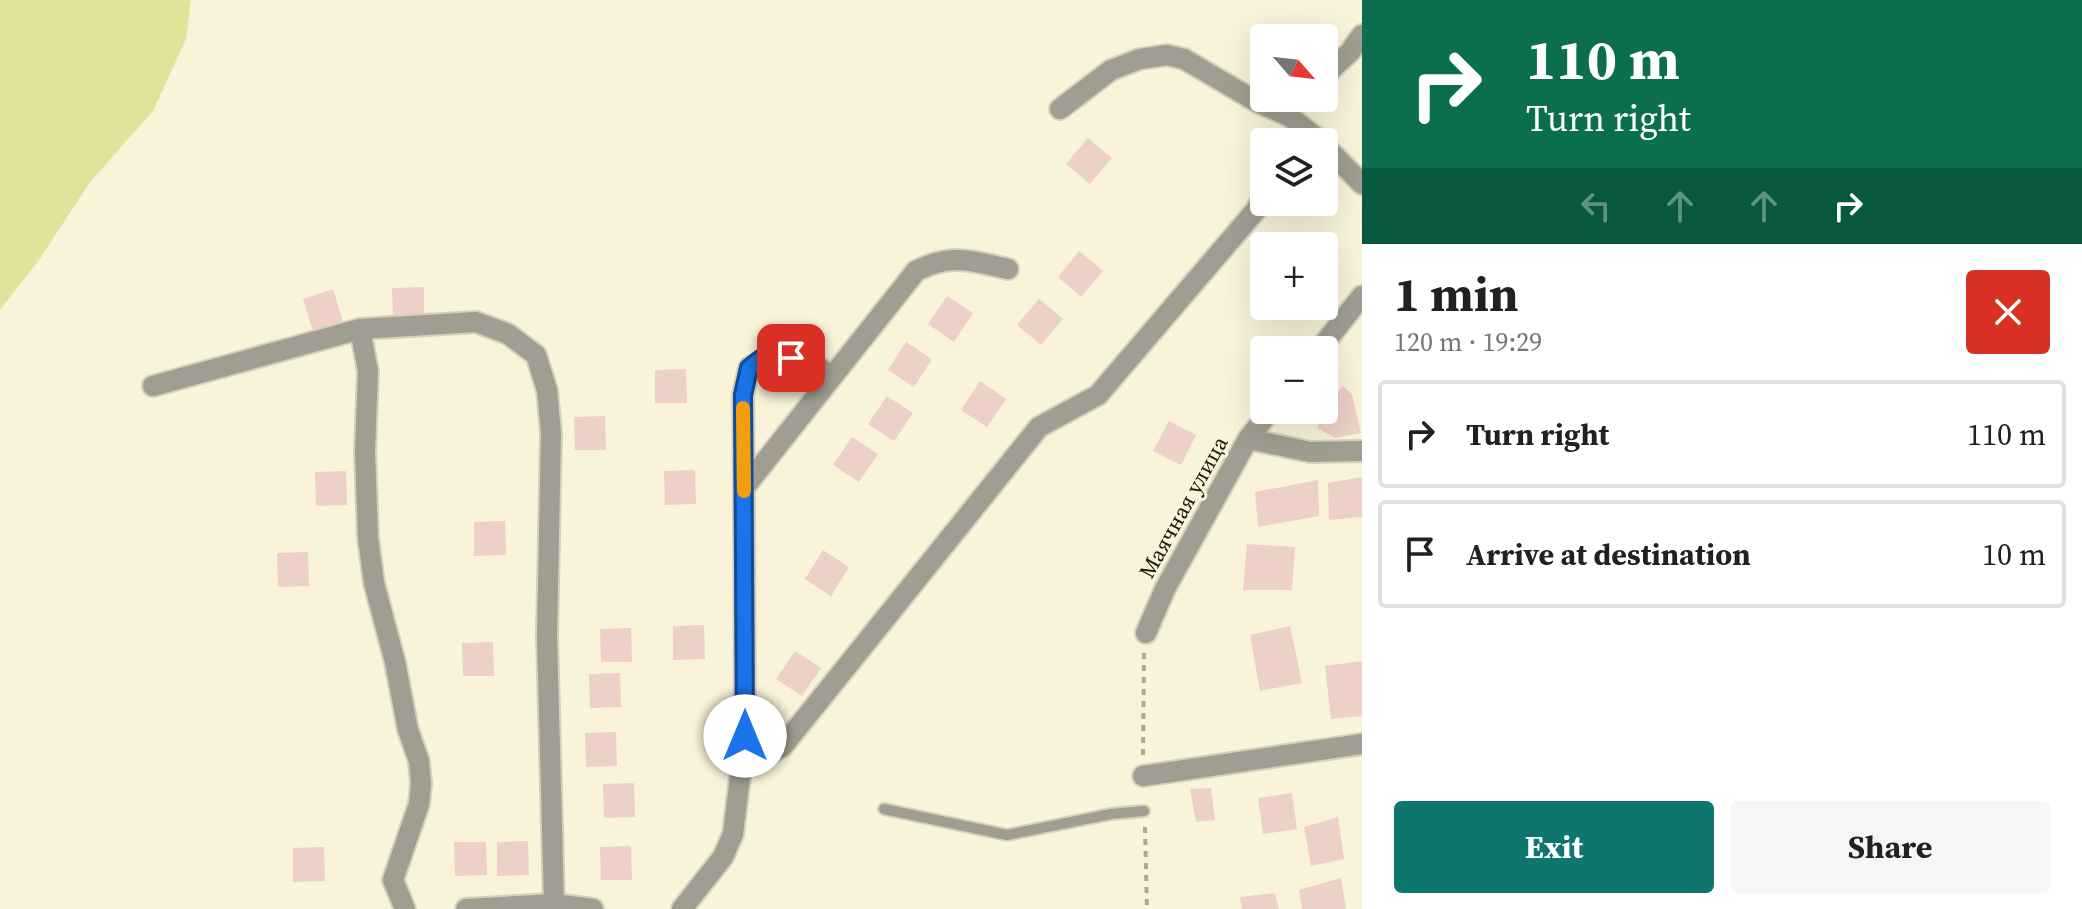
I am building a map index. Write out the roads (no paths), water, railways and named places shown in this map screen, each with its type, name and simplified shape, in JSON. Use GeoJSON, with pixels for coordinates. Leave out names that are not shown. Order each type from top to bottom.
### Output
{"type":"FeatureCollection","features":[{"type":"Feature","properties":{"kind":"street"},"geometry":{"type":"LineString","coordinates":[[1338,63],[1362,35]]}},
{"type":"Feature","properties":{"kind":"street"},"geometry":{"type":"LineString","coordinates":[[1060,109],[1111,70],[1140,59],[1167,55],[1184,59],[1257,102],[1289,116],[1304,128]]}},
{"type":"Feature","properties":{"kind":"street"},"geometry":{"type":"LineString","coordinates":[[1289,116],[1292,112]]}},
{"type":"Feature","properties":{"kind":"street"},"geometry":{"type":"LineString","coordinates":[[1338,159],[1362,184]]}},
{"type":"Feature","properties":{"kind":"street"},"geometry":{"type":"LineString","coordinates":[[742,766],[782,747],[1039,427],[1098,395],[1251,216]]}},
{"type":"Feature","properties":{"kind":"street"},"geometry":{"type":"LineString","coordinates":[[744,488],[916,271],[935,261],[963,258],[1008,269]]}},
{"type":"Feature","properties":{"kind":"street"},"geometry":{"type":"LineString","coordinates":[[1330,336],[1362,296]]}},
{"type":"Feature","properties":{"kind":"street"},"geometry":{"type":"LineString","coordinates":[[153,386],[360,329],[476,322],[508,334],[536,355],[547,390],[551,433],[547,636],[554,904]]}},
{"type":"Feature","properties":{"kind":"street"},"geometry":{"type":"LineString","coordinates":[[360,329],[368,371],[365,451],[374,583],[420,772],[419,804],[393,880],[405,909]]}},
{"type":"Feature","properties":{"kind":"street"},"geometry":{"type":"LineString","coordinates":[[682,909],[723,857],[733,834],[742,766],[745,736],[743,395],[749,368],[762,358],[799,359],[807,360],[831,376]]}},
{"type":"Feature","properties":{"kind":"street","name":"Маячная улица"},"geometry":{"type":"LineString","coordinates":[[1146,633],[1165,589],[1248,439],[1260,424]]}},
{"type":"Feature","properties":{"kind":"street"},"geometry":{"type":"LineString","coordinates":[[1248,439],[1310,452],[1362,451]]}},
{"type":"Feature","properties":{"kind":"street"},"geometry":{"type":"LineString","coordinates":[[1143,776],[1362,744]]}},
{"type":"Feature","properties":{"kind":"street"},"geometry":{"type":"LineString","coordinates":[[466,909],[554,904],[593,909]]}},
{"type":"Feature","properties":{"kind":"lane"},"geometry":{"type":"LineString","coordinates":[[884,809],[1007,835],[1111,814],[1144,811]]}}]}
